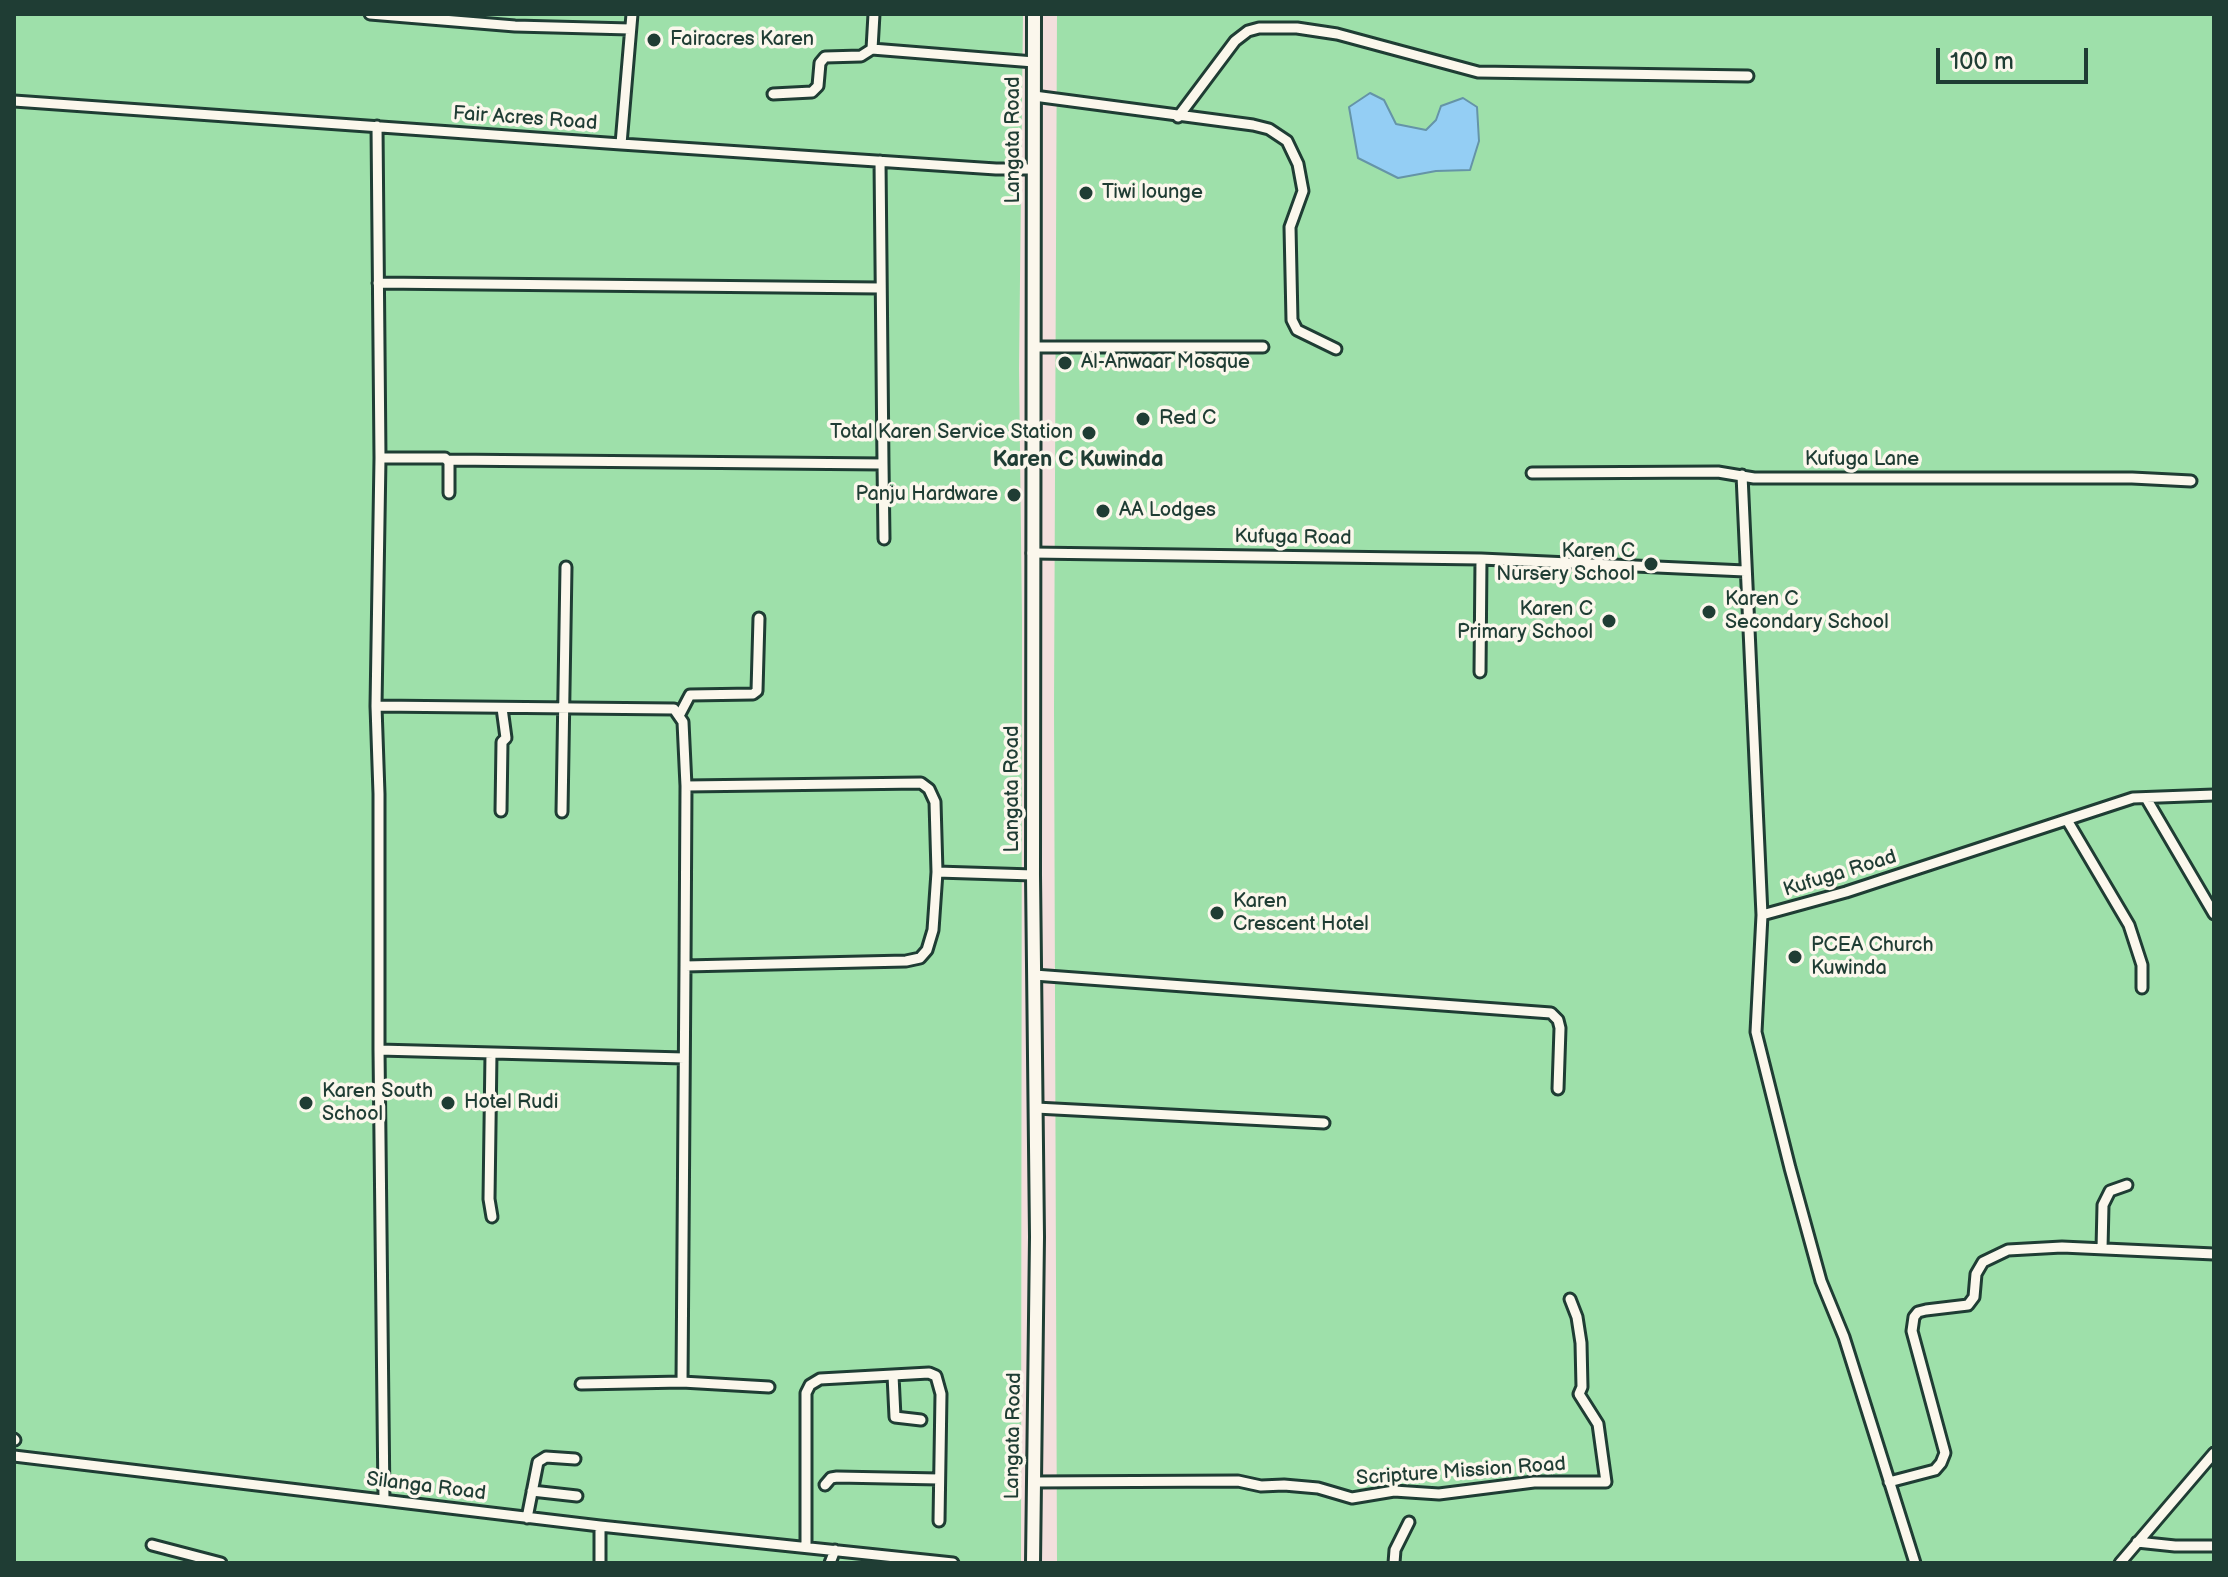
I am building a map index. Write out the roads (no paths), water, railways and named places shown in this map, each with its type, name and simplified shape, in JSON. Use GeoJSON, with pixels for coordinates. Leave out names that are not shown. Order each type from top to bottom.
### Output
{"type":"FeatureCollection","features":[{"type":"Feature","properties":{"kind":"main road","name":"Langata Road"},"geometry":{"type":"LineString","coordinates":[[1033,1563],[1036,1108],[1032,553],[1034,14]]}},
{"type":"Feature","properties":{"kind":"street"},"geometry":{"type":"LineString","coordinates":[[370,14],[515,26],[630,29]]}},
{"type":"Feature","properties":{"kind":"street"},"geometry":{"type":"LineString","coordinates":[[621,144],[632,14]]}},
{"type":"Feature","properties":{"kind":"street"},"geometry":{"type":"LineString","coordinates":[[872,49],[874,14]]}},
{"type":"Feature","properties":{"kind":"street"},"geometry":{"type":"LineString","coordinates":[[1178,117],[1235,41],[1248,31],[1259,28],[1297,28],[1337,34],[1478,72],[1748,76]]}},
{"type":"Feature","properties":{"kind":"street"},"geometry":{"type":"LineString","coordinates":[[773,94],[812,92],[818,86],[822,59],[829,56],[861,56],[872,49],[1034,62]]}},
{"type":"Feature","properties":{"kind":"street"},"geometry":{"type":"LineString","coordinates":[[1034,96],[1253,125],[1269,129],[1287,141],[1298,164],[1303,191],[1290,227],[1292,320],[1297,330],[1336,349]]}},
{"type":"Feature","properties":{"kind":"street","name":"Fair Acres Road"},"geometry":{"type":"LineString","coordinates":[[14,101],[621,144],[1034,169]]}},
{"type":"Feature","properties":{"kind":"street"},"geometry":{"type":"LineString","coordinates":[[377,126],[380,458],[376,706],[384,1500]]}},
{"type":"Feature","properties":{"kind":"street"},"geometry":{"type":"LineString","coordinates":[[880,161],[884,539]]}},
{"type":"Feature","properties":{"kind":"street"},"geometry":{"type":"LineString","coordinates":[[378,283],[880,288]]}},
{"type":"Feature","properties":{"kind":"street"},"geometry":{"type":"LineString","coordinates":[[1033,347],[1263,347]]}},
{"type":"Feature","properties":{"kind":"street"},"geometry":{"type":"LineString","coordinates":[[380,458],[883,464]]}},
{"type":"Feature","properties":{"kind":"street"},"geometry":{"type":"LineString","coordinates":[[448,460],[449,493]]}},
{"type":"Feature","properties":{"kind":"street","name":"Kufuga Lane"},"geometry":{"type":"LineString","coordinates":[[1532,473],[1718,472],[1754,478],[2132,478],[2191,481]]}},
{"type":"Feature","properties":{"kind":"street","name":"Kufuga Road"},"geometry":{"type":"LineString","coordinates":[[1742,475],[1762,915],[1858,889],[2108,805],[2146,798],[2214,795]]}},
{"type":"Feature","properties":{"kind":"street","name":"Kufuga Road"},"geometry":{"type":"LineString","coordinates":[[1032,553],[1481,559],[1745,571]]}},
{"type":"Feature","properties":{"kind":"street"},"geometry":{"type":"LineString","coordinates":[[1480,672],[1481,559]]}},
{"type":"Feature","properties":{"kind":"street"},"geometry":{"type":"LineString","coordinates":[[562,812],[566,567]]}},
{"type":"Feature","properties":{"kind":"street"},"geometry":{"type":"LineString","coordinates":[[680,714],[690,695],[753,694],[757,691],[759,618]]}},
{"type":"Feature","properties":{"kind":"street"},"geometry":{"type":"LineString","coordinates":[[376,706],[668,708],[680,714],[686,786],[682,1382]]}},
{"type":"Feature","properties":{"kind":"street"},"geometry":{"type":"LineString","coordinates":[[501,811],[502,742],[506,738],[502,708]]}},
{"type":"Feature","properties":{"kind":"street"},"geometry":{"type":"LineString","coordinates":[[685,966],[906,961],[920,958],[927,950],[933,930],[937,872],[935,802],[929,789],[921,783],[686,786]]}},
{"type":"Feature","properties":{"kind":"street"},"geometry":{"type":"LineString","coordinates":[[2146,798],[2214,914]]}},
{"type":"Feature","properties":{"kind":"street"},"geometry":{"type":"LineString","coordinates":[[2067,820],[2129,925],[2142,965],[2142,988]]}},
{"type":"Feature","properties":{"kind":"street"},"geometry":{"type":"LineString","coordinates":[[937,872],[1033,875]]}},
{"type":"Feature","properties":{"kind":"street"},"geometry":{"type":"LineString","coordinates":[[1762,915],[1756,1032],[1821,1281],[1844,1337],[1915,1563]]}},
{"type":"Feature","properties":{"kind":"street"},"geometry":{"type":"LineString","coordinates":[[1034,975],[1551,1013],[1558,1020],[1560,1028],[1558,1089]]}},
{"type":"Feature","properties":{"kind":"street"},"geometry":{"type":"LineString","coordinates":[[379,1050],[684,1058]]}},
{"type":"Feature","properties":{"kind":"street"},"geometry":{"type":"LineString","coordinates":[[491,1053],[489,1199],[492,1217]]}},
{"type":"Feature","properties":{"kind":"street"},"geometry":{"type":"LineString","coordinates":[[1036,1108],[1324,1123]]}},
{"type":"Feature","properties":{"kind":"street"},"geometry":{"type":"LineString","coordinates":[[2102,1249],[2103,1205],[2110,1191],[2127,1185]]}},
{"type":"Feature","properties":{"kind":"street"},"geometry":{"type":"LineString","coordinates":[[1889,1482],[1935,1470],[1945,1453],[1912,1331],[1914,1317],[1918,1312],[1968,1305],[1974,1297],[1976,1274],[1983,1262],[2008,1250],[2062,1247],[2214,1254]]}},
{"type":"Feature","properties":{"kind":"street","name":"Scripture Mission Road"},"geometry":{"type":"LineString","coordinates":[[1033,1482],[1238,1481],[1261,1486],[1318,1488],[1352,1498],[1394,1491],[1439,1494],[1534,1482],[1606,1482],[1598,1424],[1579,1394],[1582,1387],[1581,1343],[1577,1317],[1570,1299]]}},
{"type":"Feature","properties":{"kind":"street"},"geometry":{"type":"LineString","coordinates":[[806,1547],[807,1388],[820,1379],[929,1373],[936,1376],[940,1384],[939,1521]]}},
{"type":"Feature","properties":{"kind":"street"},"geometry":{"type":"LineString","coordinates":[[893,1375],[895,1417],[921,1420]]}},
{"type":"Feature","properties":{"kind":"street"},"geometry":{"type":"LineString","coordinates":[[581,1384],[682,1382],[769,1387]]}},
{"type":"Feature","properties":{"kind":"street"},"geometry":{"type":"LineString","coordinates":[[2120,1563],[2214,1453]]}},
{"type":"Feature","properties":{"kind":"street","name":"Silanga Road"},"geometry":{"type":"LineString","coordinates":[[14,1456],[527,1518],[953,1563]]}},
{"type":"Feature","properties":{"kind":"street"},"geometry":{"type":"LineString","coordinates":[[527,1518],[540,1459],[575,1459]]}},
{"type":"Feature","properties":{"kind":"street"},"geometry":{"type":"LineString","coordinates":[[825,1485],[831,1478],[837,1477],[939,1479]]}},
{"type":"Feature","properties":{"kind":"street"},"geometry":{"type":"LineString","coordinates":[[532,1491],[577,1496]]}},
{"type":"Feature","properties":{"kind":"street"},"geometry":{"type":"LineString","coordinates":[[1394,1563],[1395,1550],[1409,1522]]}},
{"type":"Feature","properties":{"kind":"street"},"geometry":{"type":"LineString","coordinates":[[600,1526],[600,1563]]}},
{"type":"Feature","properties":{"kind":"street"},"geometry":{"type":"LineString","coordinates":[[2137,1542],[2214,1546]]}},
{"type":"Feature","properties":{"kind":"street"},"geometry":{"type":"LineString","coordinates":[[152,1545],[221,1563]]}},
{"type":"Feature","properties":{"kind":"street"},"geometry":{"type":"LineString","coordinates":[[830,1563],[835,1550]]}},
{"type":"Feature","properties":{"kind":"water"},"geometry":{"type":"Polygon","coordinates":[[[1370,93],[1384,100],[1396,124],[1426,130],[1436,120],[1441,106],[1463,98],[1477,107],[1479,141],[1470,170],[1436,171],[1398,178],[1358,158],[1349,107],[1370,93]]]}},
{"type":"Feature","properties":{"kind":"place","name":"Fairacres Karen"},"geometry":{"type":"Point","coordinates":[654,40]}},
{"type":"Feature","properties":{"kind":"place","name":"Tiwi lounge"},"geometry":{"type":"Point","coordinates":[1086,193]}},
{"type":"Feature","properties":{"kind":"place","name":"Al-Anwaar Mosque"},"geometry":{"type":"Point","coordinates":[1065,363]}},
{"type":"Feature","properties":{"kind":"place","name":"Red C"},"geometry":{"type":"Point","coordinates":[1143,419]}},
{"type":"Feature","properties":{"kind":"place","name":"Total Karen Service Station"},"geometry":{"type":"Point","coordinates":[1089,433]}},
{"type":"Feature","properties":{"kind":"place","name":"Panju Hardware"},"geometry":{"type":"Point","coordinates":[1014,495]}},
{"type":"Feature","properties":{"kind":"place","name":"AA Lodges"},"geometry":{"type":"Point","coordinates":[1103,511]}},
{"type":"Feature","properties":{"kind":"place","name":"Karen C Nursery School"},"geometry":{"type":"Point","coordinates":[1651,564]}},
{"type":"Feature","properties":{"kind":"place","name":"Karen C Secondary School"},"geometry":{"type":"Point","coordinates":[1709,612]}},
{"type":"Feature","properties":{"kind":"place","name":"Karen C Primary School"},"geometry":{"type":"Point","coordinates":[1609,621]}},
{"type":"Feature","properties":{"kind":"place","name":"Karen Crescent Hotel"},"geometry":{"type":"Point","coordinates":[1217,913]}},
{"type":"Feature","properties":{"kind":"place","name":"PCEA Church Kuwinda"},"geometry":{"type":"Point","coordinates":[1795,957]}},
{"type":"Feature","properties":{"kind":"place","name":"Karen South School"},"geometry":{"type":"Point","coordinates":[306,1103]}},
{"type":"Feature","properties":{"kind":"place","name":"Hotel Rudi"},"geometry":{"type":"Point","coordinates":[448,1103]}},
{"type":"Feature","properties":{"kind":"district","name":"Karen C Kuwinda"},"geometry":{"type":"Point","coordinates":[1078,460]}}]}
